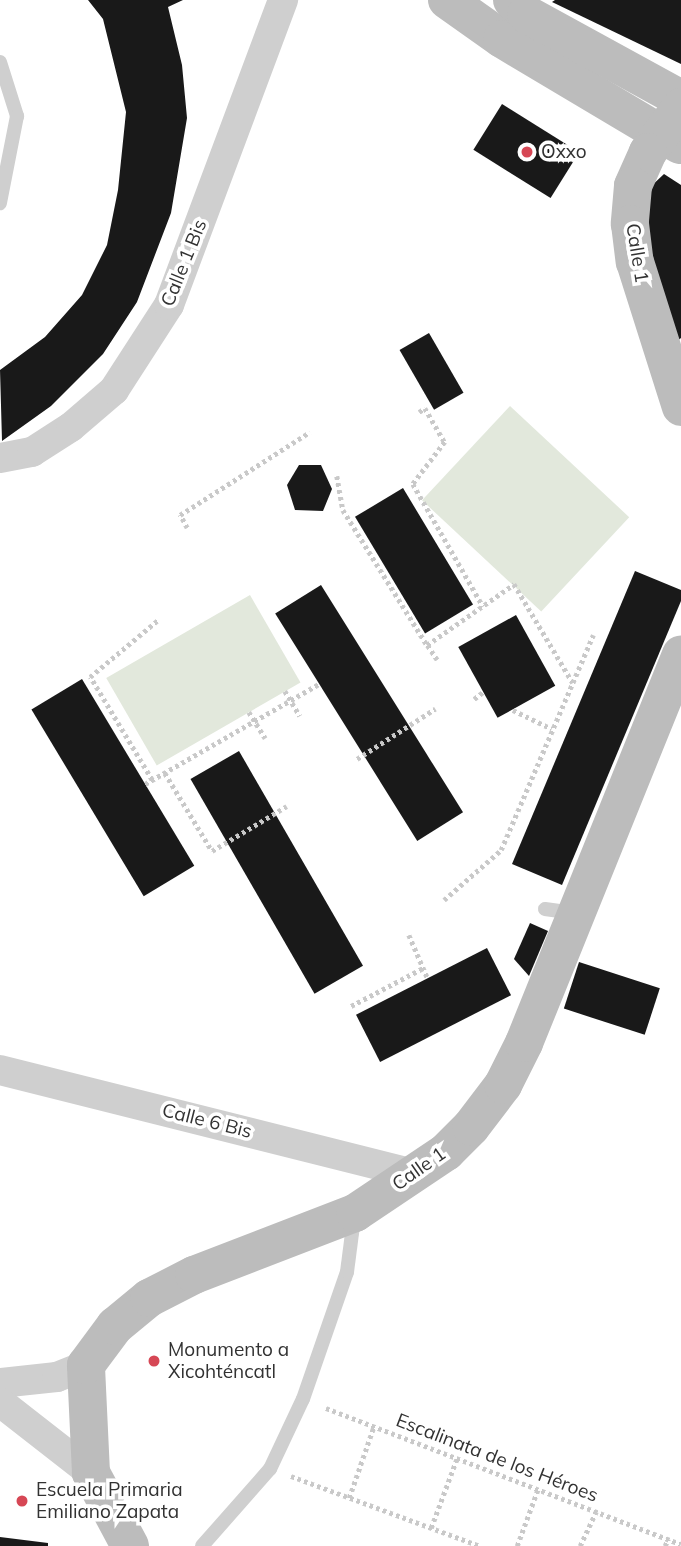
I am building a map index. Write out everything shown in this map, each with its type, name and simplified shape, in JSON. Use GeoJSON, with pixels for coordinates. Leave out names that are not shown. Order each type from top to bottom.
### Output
{"type":"FeatureCollection","features":[{"type":"Feature","properties":{"kind":"main road"},"geometry":{"type":"LineString","coordinates":[[447,0],[674,129]]}},
{"type":"Feature","properties":{"kind":"main road"},"geometry":{"type":"LineString","coordinates":[[527,5],[681,99]]}},
{"type":"Feature","properties":{"kind":"main road","name":"Calle 1"},"geometry":{"type":"LineString","coordinates":[[674,129],[634,186],[630,224],[635,262],[681,407]]}},
{"type":"Feature","properties":{"kind":"main road","name":"Calle 1"},"geometry":{"type":"LineString","coordinates":[[86,1365],[115,1326],[149,1298],[194,1276],[355,1213],[446,1152],[503,1085],[562,911],[681,655]]}},
{"type":"Feature","properties":{"kind":"main road"},"geometry":{"type":"LineString","coordinates":[[86,1365],[91,1474],[130,1546]]}},
{"type":"Feature","properties":{"kind":"street","name":"Calle 1 Bis"},"geometry":{"type":"LineString","coordinates":[[0,458],[32,452],[71,427],[114,390],[169,305],[283,0]]}},
{"type":"Feature","properties":{"kind":"street","name":"Calle 6 Bis"},"geometry":{"type":"LineString","coordinates":[[0,1070],[413,1174]]}},
{"type":"Feature","properties":{"kind":"street"},"geometry":{"type":"LineString","coordinates":[[0,1383],[57,1377],[86,1365]]}},
{"type":"Feature","properties":{"kind":"street"},"geometry":{"type":"LineString","coordinates":[[0,1402],[91,1474]]}},
{"type":"Feature","properties":{"kind":"lane"},"geometry":{"type":"LineString","coordinates":[[0,62],[17,116],[0,202]]}},
{"type":"Feature","properties":{"kind":"lane"},"geometry":{"type":"LineString","coordinates":[[202,1546],[270,1469],[303,1399],[347,1272],[355,1213]]}},
{"type":"Feature","properties":{"kind":"path"},"geometry":{"type":"LineString","coordinates":[[419,412],[425,408],[445,442],[413,484],[483,606]]}},
{"type":"Feature","properties":{"kind":"path"},"geometry":{"type":"LineString","coordinates":[[187,528],[180,514],[310,432]]}},
{"type":"Feature","properties":{"kind":"path"},"geometry":{"type":"LineString","coordinates":[[337,476],[343,510],[436,660]]}},
{"type":"Feature","properties":{"kind":"path"},"geometry":{"type":"LineString","coordinates":[[427,645],[514,584],[573,683]]}},
{"type":"Feature","properties":{"kind":"path"},"geometry":{"type":"LineString","coordinates":[[152,780],[90,677],[159,619]]}},
{"type":"Feature","properties":{"kind":"path"},"geometry":{"type":"LineString","coordinates":[[444,900],[501,850],[593,635]]}},
{"type":"Feature","properties":{"kind":"path"},"geometry":{"type":"LineString","coordinates":[[145,784],[319,684]]}},
{"type":"Feature","properties":{"kind":"path"},"geometry":{"type":"LineString","coordinates":[[285,691],[300,716]]}},
{"type":"Feature","properties":{"kind":"path"},"geometry":{"type":"LineString","coordinates":[[474,699],[483,692]]}},
{"type":"Feature","properties":{"kind":"path"},"geometry":{"type":"LineString","coordinates":[[357,759],[435,709]]}},
{"type":"Feature","properties":{"kind":"path"},"geometry":{"type":"LineString","coordinates":[[513,710],[552,729]]}},
{"type":"Feature","properties":{"kind":"path"},"geometry":{"type":"LineString","coordinates":[[249,712],[265,738]]}},
{"type":"Feature","properties":{"kind":"path"},"geometry":{"type":"LineString","coordinates":[[165,773],[212,851],[288,806]]}},
{"type":"Feature","properties":{"kind":"path"},"geometry":{"type":"LineString","coordinates":[[409,935],[428,979]]}},
{"type":"Feature","properties":{"kind":"path"},"geometry":{"type":"LineString","coordinates":[[351,1006],[423,968]]}},
{"type":"Feature","properties":{"kind":"path","name":"Escalinata de los Héroes"},"geometry":{"type":"LineString","coordinates":[[303,1399],[681,1544]]}},
{"type":"Feature","properties":{"kind":"path"},"geometry":{"type":"LineString","coordinates":[[349,1498],[374,1426]]}},
{"type":"Feature","properties":{"kind":"path"},"geometry":{"type":"LineString","coordinates":[[431,1528],[457,1458]]}},
{"type":"Feature","properties":{"kind":"path"},"geometry":{"type":"LineString","coordinates":[[270,1469],[480,1546]]}},
{"type":"Feature","properties":{"kind":"path"},"geometry":{"type":"LineString","coordinates":[[517,1546],[538,1489]]}},
{"type":"Feature","properties":{"kind":"path"},"geometry":{"type":"LineString","coordinates":[[580,1546],[596,1511]]}},
{"type":"Feature","properties":{"kind":"path"},"geometry":{"type":"LineString","coordinates":[[665,1546],[668,1539]]}},
{"type":"Feature","properties":{"kind":"shaded area"},"geometry":{"type":"Polygon","coordinates":[[[510,406],[629,517],[541,612],[422,500],[510,406]]]}},
{"type":"Feature","properties":{"kind":"shaded area"},"geometry":{"type":"Polygon","coordinates":[[[250,595],[300,682],[157,765],[106,678],[250,595]]]}},
{"type":"Feature","properties":{"kind":"building"},"geometry":{"type":"Polygon","coordinates":[[[88,0],[183,0],[168,7],[182,65],[187,118],[171,213],[137,302],[103,354],[51,406],[2,441],[0,370],[45,337],[82,295],[107,245],[118,190],[126,112],[103,19],[88,0]]]}},
{"type":"Feature","properties":{"kind":"building"},"geometry":{"type":"Polygon","coordinates":[[[681,0],[681,64],[552,2],[681,0]]]}},
{"type":"Feature","properties":{"kind":"building","name":"Oxxo"},"geometry":{"type":"Polygon","coordinates":[[[502,104],[579,152],[551,198],[473,150],[502,104]]]}},
{"type":"Feature","properties":{"kind":"building"},"geometry":{"type":"Polygon","coordinates":[[[664,174],[681,185],[681,338],[672,345],[644,253],[647,190],[664,174]]]}},
{"type":"Feature","properties":{"kind":"building"},"geometry":{"type":"Polygon","coordinates":[[[429,333],[464,393],[434,410],[400,350],[429,333]]]}},
{"type":"Feature","properties":{"kind":"building"},"geometry":{"type":"Polygon","coordinates":[[[299,465],[321,465],[332,489],[323,511],[295,510],[287,485],[299,465]]]}},
{"type":"Feature","properties":{"kind":"building"},"geometry":{"type":"Polygon","coordinates":[[[403,488],[473,605],[425,633],[355,517],[403,488]]]}},
{"type":"Feature","properties":{"kind":"building"},"geometry":{"type":"Polygon","coordinates":[[[635,571],[681,590],[681,601],[562,885],[512,864],[635,571]]]}},
{"type":"Feature","properties":{"kind":"building"},"geometry":{"type":"Polygon","coordinates":[[[321,585],[463,812],[417,841],[275,614],[321,585]]]}},
{"type":"Feature","properties":{"kind":"building"},"geometry":{"type":"Polygon","coordinates":[[[516,615],[555,686],[498,718],[458,647],[516,615]]]}},
{"type":"Feature","properties":{"kind":"building"},"geometry":{"type":"Polygon","coordinates":[[[82,679],[194,866],[144,896],[31,709],[82,679]]]}},
{"type":"Feature","properties":{"kind":"building"},"geometry":{"type":"Polygon","coordinates":[[[239,751],[363,966],[315,994],[191,779],[239,751]]]}},
{"type":"Feature","properties":{"kind":"building"},"geometry":{"type":"Polygon","coordinates":[[[530,923],[548,931],[529,976],[514,959],[530,923]]]}},
{"type":"Feature","properties":{"kind":"building"},"geometry":{"type":"Polygon","coordinates":[[[487,948],[511,995],[380,1062],[356,1015],[487,948]]]}},
{"type":"Feature","properties":{"kind":"building"},"geometry":{"type":"Polygon","coordinates":[[[579,962],[660,988],[645,1035],[564,1009],[579,962]]]}},
{"type":"Feature","properties":{"kind":"building"},"geometry":{"type":"Polygon","coordinates":[[[0,1537],[48,1543],[48,1546],[0,1546],[0,1537]]]}},
{"type":"Feature","properties":{"kind":"place","name":"Oxxo"},"geometry":{"type":"Point","coordinates":[527,152]}},
{"type":"Feature","properties":{"kind":"place","name":"Monumento a Xicohténcatl"},"geometry":{"type":"Point","coordinates":[154,1361]}},
{"type":"Feature","properties":{"kind":"place","name":"Escuela Primaria Emiliano Zapata"},"geometry":{"type":"Point","coordinates":[22,1501]}}]}
